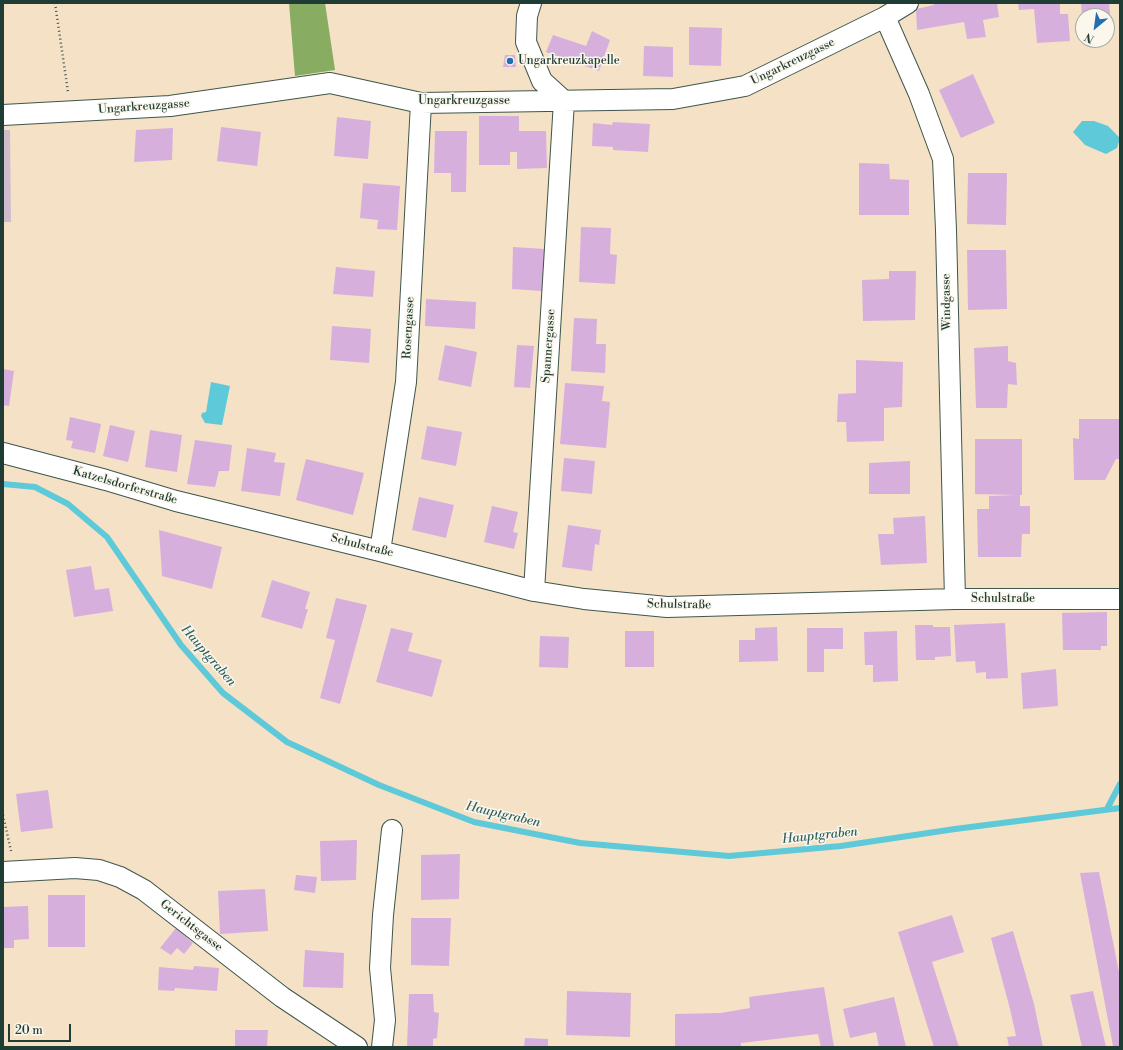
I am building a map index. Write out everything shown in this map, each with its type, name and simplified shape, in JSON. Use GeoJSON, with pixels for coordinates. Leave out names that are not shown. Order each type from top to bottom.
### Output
{"type":"FeatureCollection","features":[{"type":"Feature","properties":{"kind":"street"},"geometry":{"type":"LineString","coordinates":[[531,3],[527,16],[526,42],[542,81],[564,101]]}},
{"type":"Feature","properties":{"kind":"street","name":"Ungarkreuzgasse"},"geometry":{"type":"LineString","coordinates":[[3,114],[71,112],[170,106],[330,83],[420,103],[673,99],[745,86],[885,17],[908,3]]}},
{"type":"Feature","properties":{"kind":"street","name":"Windgasse"},"geometry":{"type":"LineString","coordinates":[[885,17],[919,94],[943,159],[955,599]]}},
{"type":"Feature","properties":{"kind":"street","name":"Spannergasse"},"geometry":{"type":"LineString","coordinates":[[534,591],[564,101]]}},
{"type":"Feature","properties":{"kind":"street","name":"Rosengasse"},"geometry":{"type":"LineString","coordinates":[[380,551],[406,382],[420,103]]}},
{"type":"Feature","properties":{"kind":"street","name":"Katzelsdorferstraße"},"geometry":{"type":"LineString","coordinates":[[3,453],[106,480],[176,501],[248,518]]}},
{"type":"Feature","properties":{"kind":"street","name":"Schulstraße"},"geometry":{"type":"LineString","coordinates":[[248,518],[534,591],[584,599],[667,607],[955,599],[1120,599]]}},
{"type":"Feature","properties":{"kind":"street"},"geometry":{"type":"LineString","coordinates":[[382,1047],[385,1020],[380,968],[383,915],[392,830]]}},
{"type":"Feature","properties":{"kind":"street","name":"Gerichtsgasse"},"geometry":{"type":"LineString","coordinates":[[9,871],[75,868],[98,870],[120,877],[144,890],[282,997],[356,1047]]}},
{"type":"Feature","properties":{"kind":"path"},"geometry":{"type":"LineString","coordinates":[[55,3],[71,112]]}},
{"type":"Feature","properties":{"kind":"path"},"geometry":{"type":"LineString","coordinates":[[3,814],[9,871]]}},
{"type":"Feature","properties":{"kind":"shaded area"},"geometry":{"type":"Polygon","coordinates":[[[3,130],[10,130],[11,222],[3,222],[3,130]]]}},
{"type":"Feature","properties":{"kind":"green space"},"geometry":{"type":"Polygon","coordinates":[[[289,3],[325,3],[335,70],[295,76],[289,3]]]}},
{"type":"Feature","properties":{"kind":"water"},"geometry":{"type":"Polygon","coordinates":[[[1082,121],[1094,121],[1108,126],[1120,138],[1117,148],[1106,154],[1085,145],[1073,132],[1082,121]]]}},
{"type":"Feature","properties":{"kind":"water"},"geometry":{"type":"Polygon","coordinates":[[[211,382],[230,386],[222,425],[205,423],[201,416],[202,413],[206,412],[211,382]]]}},
{"type":"Feature","properties":{"kind":"building"},"geometry":{"type":"Polygon","coordinates":[[[934,3],[997,3],[999,17],[983,20],[986,37],[967,39],[964,22],[917,30],[916,9],[934,5],[934,3]]]}},
{"type":"Feature","properties":{"kind":"building"},"geometry":{"type":"Polygon","coordinates":[[[1018,3],[1060,3],[1060,14],[1068,14],[1070,41],[1037,43],[1034,9],[1019,10],[1018,3]]]}},
{"type":"Feature","properties":{"kind":"building"},"geometry":{"type":"Polygon","coordinates":[[[1081,3],[1109,3],[1109,8],[1081,8],[1081,3]]]}},
{"type":"Feature","properties":{"kind":"building"},"geometry":{"type":"Polygon","coordinates":[[[689,27],[722,28],[721,66],[689,65],[689,27]]]}},
{"type":"Feature","properties":{"kind":"building"},"geometry":{"type":"Polygon","coordinates":[[[592,31],[610,40],[599,71],[546,52],[553,35],[586,46],[592,31]]]}},
{"type":"Feature","properties":{"kind":"building"},"geometry":{"type":"Polygon","coordinates":[[[644,46],[673,47],[673,77],[643,76],[644,46]]]}},
{"type":"Feature","properties":{"kind":"building","name":"Ungarkreuzkapelle"},"geometry":{"type":"Polygon","coordinates":[[[505,55],[515,55],[516,67],[503,67],[505,55]]]}},
{"type":"Feature","properties":{"kind":"building"},"geometry":{"type":"Polygon","coordinates":[[[973,74],[995,123],[961,138],[939,90],[973,74]]]}},
{"type":"Feature","properties":{"kind":"building"},"geometry":{"type":"Polygon","coordinates":[[[479,116],[519,116],[519,131],[546,131],[547,168],[517,169],[517,152],[510,152],[510,165],[479,165],[479,116]]]}},
{"type":"Feature","properties":{"kind":"building"},"geometry":{"type":"Polygon","coordinates":[[[337,117],[371,121],[368,159],[334,156],[337,117]]]}},
{"type":"Feature","properties":{"kind":"building"},"geometry":{"type":"Polygon","coordinates":[[[613,122],[650,124],[648,152],[613,150],[613,147],[592,146],[593,123],[612,125],[613,122]]]}},
{"type":"Feature","properties":{"kind":"building"},"geometry":{"type":"Polygon","coordinates":[[[221,127],[261,132],[257,166],[217,161],[221,127]]]}},
{"type":"Feature","properties":{"kind":"building"},"geometry":{"type":"Polygon","coordinates":[[[173,128],[172,160],[134,162],[136,130],[173,128]]]}},
{"type":"Feature","properties":{"kind":"building"},"geometry":{"type":"Polygon","coordinates":[[[435,131],[467,131],[466,192],[451,192],[451,173],[434,173],[435,131]]]}},
{"type":"Feature","properties":{"kind":"building"},"geometry":{"type":"Polygon","coordinates":[[[859,163],[889,164],[890,179],[909,180],[909,215],[859,215],[859,163]]]}},
{"type":"Feature","properties":{"kind":"building"},"geometry":{"type":"Polygon","coordinates":[[[968,173],[1007,173],[1006,225],[967,224],[968,173]]]}},
{"type":"Feature","properties":{"kind":"building"},"geometry":{"type":"Polygon","coordinates":[[[363,183],[400,186],[397,230],[377,229],[378,220],[360,218],[363,183]]]}},
{"type":"Feature","properties":{"kind":"building"},"geometry":{"type":"Polygon","coordinates":[[[581,227],[611,228],[610,254],[617,255],[615,284],[579,282],[581,227]]]}},
{"type":"Feature","properties":{"kind":"building"},"geometry":{"type":"Polygon","coordinates":[[[513,247],[545,249],[542,291],[512,289],[513,247]]]}},
{"type":"Feature","properties":{"kind":"building"},"geometry":{"type":"Polygon","coordinates":[[[967,250],[1006,250],[1007,309],[968,310],[967,250]]]}},
{"type":"Feature","properties":{"kind":"building"},"geometry":{"type":"Polygon","coordinates":[[[336,267],[375,271],[373,297],[333,294],[336,267]]]}},
{"type":"Feature","properties":{"kind":"building"},"geometry":{"type":"Polygon","coordinates":[[[889,271],[916,271],[915,320],[863,321],[862,280],[889,279],[889,271]]]}},
{"type":"Feature","properties":{"kind":"building"},"geometry":{"type":"Polygon","coordinates":[[[426,299],[476,302],[475,329],[425,326],[426,299]]]}},
{"type":"Feature","properties":{"kind":"building"},"geometry":{"type":"Polygon","coordinates":[[[574,318],[597,319],[596,344],[606,344],[605,373],[571,371],[574,318]]]}},
{"type":"Feature","properties":{"kind":"building"},"geometry":{"type":"Polygon","coordinates":[[[332,326],[371,329],[369,363],[330,360],[332,326]]]}},
{"type":"Feature","properties":{"kind":"building"},"geometry":{"type":"Polygon","coordinates":[[[445,345],[477,352],[471,387],[438,380],[445,345]]]}},
{"type":"Feature","properties":{"kind":"building"},"geometry":{"type":"Polygon","coordinates":[[[517,345],[534,346],[530,388],[514,387],[517,345]]]}},
{"type":"Feature","properties":{"kind":"building"},"geometry":{"type":"Polygon","coordinates":[[[1008,346],[1008,361],[1016,363],[1017,385],[1008,384],[1007,408],[976,408],[974,348],[1008,346]]]}},
{"type":"Feature","properties":{"kind":"building"},"geometry":{"type":"Polygon","coordinates":[[[856,360],[903,362],[902,407],[884,408],[884,441],[847,442],[846,422],[837,422],[838,394],[856,393],[856,360]]]}},
{"type":"Feature","properties":{"kind":"building"},"geometry":{"type":"Polygon","coordinates":[[[3,369],[14,371],[9,406],[3,405],[3,369]]]}},
{"type":"Feature","properties":{"kind":"building"},"geometry":{"type":"Polygon","coordinates":[[[565,383],[604,386],[602,401],[610,402],[606,448],[560,444],[565,383]]]}},
{"type":"Feature","properties":{"kind":"building"},"geometry":{"type":"Polygon","coordinates":[[[70,417],[101,424],[95,453],[71,448],[73,441],[66,440],[70,417]]]}},
{"type":"Feature","properties":{"kind":"building"},"geometry":{"type":"Polygon","coordinates":[[[1079,419],[1120,419],[1120,459],[1116,459],[1105,480],[1074,480],[1073,438],[1079,439],[1079,419]]]}},
{"type":"Feature","properties":{"kind":"building"},"geometry":{"type":"Polygon","coordinates":[[[110,425],[135,431],[128,462],[103,456],[110,425]]]}},
{"type":"Feature","properties":{"kind":"building"},"geometry":{"type":"Polygon","coordinates":[[[427,426],[462,432],[456,466],[421,459],[427,426]]]}},
{"type":"Feature","properties":{"kind":"building"},"geometry":{"type":"Polygon","coordinates":[[[150,430],[182,435],[177,472],[145,467],[150,430]]]}},
{"type":"Feature","properties":{"kind":"building"},"geometry":{"type":"Polygon","coordinates":[[[975,439],[1022,439],[1022,495],[1020,495],[1020,506],[1030,506],[1030,534],[1022,534],[1021,557],[978,557],[977,509],[989,509],[989,496],[1016,495],[975,494],[975,439]]]}},
{"type":"Feature","properties":{"kind":"building"},"geometry":{"type":"Polygon","coordinates":[[[195,440],[232,445],[229,471],[219,471],[215,487],[187,484],[195,440]]]}},
{"type":"Feature","properties":{"kind":"building"},"geometry":{"type":"Polygon","coordinates":[[[247,448],[276,453],[274,462],[285,463],[280,496],[241,491],[247,448]]]}},
{"type":"Feature","properties":{"kind":"building"},"geometry":{"type":"Polygon","coordinates":[[[564,458],[595,461],[592,494],[561,491],[564,458]]]}},
{"type":"Feature","properties":{"kind":"building"},"geometry":{"type":"Polygon","coordinates":[[[306,459],[364,473],[353,515],[296,500],[306,459]]]}},
{"type":"Feature","properties":{"kind":"building"},"geometry":{"type":"Polygon","coordinates":[[[910,461],[910,494],[869,494],[869,463],[910,461]]]}},
{"type":"Feature","properties":{"kind":"building"},"geometry":{"type":"Polygon","coordinates":[[[419,497],[454,505],[446,538],[412,530],[419,497]]]}},
{"type":"Feature","properties":{"kind":"building"},"geometry":{"type":"Polygon","coordinates":[[[492,506],[518,512],[513,532],[518,533],[514,549],[484,542],[492,506]]]}},
{"type":"Feature","properties":{"kind":"building"},"geometry":{"type":"Polygon","coordinates":[[[925,516],[927,563],[881,565],[878,534],[894,534],[893,518],[925,516]]]}},
{"type":"Feature","properties":{"kind":"building"},"geometry":{"type":"Polygon","coordinates":[[[568,525],[601,530],[599,545],[595,544],[592,571],[562,567],[568,525]]]}},
{"type":"Feature","properties":{"kind":"building"},"geometry":{"type":"Polygon","coordinates":[[[159,530],[222,547],[212,589],[162,576],[159,530]]]}},
{"type":"Feature","properties":{"kind":"building"},"geometry":{"type":"Polygon","coordinates":[[[91,566],[95,590],[109,588],[113,611],[74,617],[66,570],[91,566]]]}},
{"type":"Feature","properties":{"kind":"building"},"geometry":{"type":"Polygon","coordinates":[[[272,580],[310,592],[305,609],[308,609],[302,629],[261,617],[272,580]]]}},
{"type":"Feature","properties":{"kind":"building"},"geometry":{"type":"Polygon","coordinates":[[[336,598],[367,605],[340,704],[320,698],[335,640],[326,638],[336,598]]]}},
{"type":"Feature","properties":{"kind":"building"},"geometry":{"type":"Polygon","coordinates":[[[1107,612],[1107,646],[1101,646],[1101,650],[1063,650],[1062,613],[1107,612]]]}},
{"type":"Feature","properties":{"kind":"building"},"geometry":{"type":"Polygon","coordinates":[[[1005,623],[1008,678],[986,679],[986,672],[976,673],[975,661],[956,662],[954,625],[1005,623]]]}},
{"type":"Feature","properties":{"kind":"building"},"geometry":{"type":"Polygon","coordinates":[[[915,625],[950,627],[951,656],[935,657],[935,660],[916,660],[915,625]]]}},
{"type":"Feature","properties":{"kind":"building"},"geometry":{"type":"Polygon","coordinates":[[[777,627],[778,661],[739,662],[739,640],[755,640],[755,628],[777,627]]]}},
{"type":"Feature","properties":{"kind":"building"},"geometry":{"type":"Polygon","coordinates":[[[391,628],[413,633],[408,651],[442,660],[432,697],[376,682],[391,628]]]}},
{"type":"Feature","properties":{"kind":"building"},"geometry":{"type":"Polygon","coordinates":[[[807,628],[843,628],[843,649],[824,649],[824,672],[807,672],[807,628]]]}},
{"type":"Feature","properties":{"kind":"building"},"geometry":{"type":"Polygon","coordinates":[[[625,631],[654,631],[654,667],[625,667],[625,631]]]}},
{"type":"Feature","properties":{"kind":"building"},"geometry":{"type":"Polygon","coordinates":[[[897,631],[898,681],[873,682],[873,665],[865,665],[864,632],[897,631]]]}},
{"type":"Feature","properties":{"kind":"building"},"geometry":{"type":"Polygon","coordinates":[[[540,636],[569,637],[568,668],[539,667],[540,636]]]}},
{"type":"Feature","properties":{"kind":"building"},"geometry":{"type":"Polygon","coordinates":[[[1056,669],[1058,706],[1023,709],[1021,673],[1056,669]]]}},
{"type":"Feature","properties":{"kind":"building"},"geometry":{"type":"Polygon","coordinates":[[[48,790],[53,828],[21,832],[16,794],[48,790]]]}},
{"type":"Feature","properties":{"kind":"building"},"geometry":{"type":"Polygon","coordinates":[[[357,840],[356,880],[321,881],[320,841],[357,840]]]}},
{"type":"Feature","properties":{"kind":"building"},"geometry":{"type":"Polygon","coordinates":[[[460,854],[459,899],[421,900],[421,855],[460,854]]]}},
{"type":"Feature","properties":{"kind":"building"},"geometry":{"type":"Polygon","coordinates":[[[1099,872],[1120,977],[1120,1046],[1113,1046],[1080,873],[1099,872]]]}},
{"type":"Feature","properties":{"kind":"building"},"geometry":{"type":"Polygon","coordinates":[[[296,875],[317,877],[315,893],[294,890],[296,875]]]}},
{"type":"Feature","properties":{"kind":"building"},"geometry":{"type":"Polygon","coordinates":[[[265,889],[268,931],[220,934],[218,891],[265,889]]]}},
{"type":"Feature","properties":{"kind":"building"},"geometry":{"type":"Polygon","coordinates":[[[48,895],[85,895],[85,947],[48,947],[48,895]]]}},
{"type":"Feature","properties":{"kind":"building"},"geometry":{"type":"Polygon","coordinates":[[[28,906],[29,939],[14,940],[14,948],[3,948],[3,907],[28,906]]]}},
{"type":"Feature","properties":{"kind":"building"},"geometry":{"type":"Polygon","coordinates":[[[952,915],[964,952],[932,962],[959,1047],[934,1047],[898,932],[952,915]]]}},
{"type":"Feature","properties":{"kind":"building"},"geometry":{"type":"Polygon","coordinates":[[[411,918],[451,918],[449,966],[411,965],[411,918]]]}},
{"type":"Feature","properties":{"kind":"building"},"geometry":{"type":"Polygon","coordinates":[[[176,928],[193,943],[184,954],[177,948],[171,955],[160,948],[176,928]]]}},
{"type":"Feature","properties":{"kind":"building"},"geometry":{"type":"Polygon","coordinates":[[[1013,931],[1034,1004],[1043,1047],[1009,1047],[1007,1037],[1016,1036],[991,938],[1013,931]]]}},
{"type":"Feature","properties":{"kind":"building"},"geometry":{"type":"Polygon","coordinates":[[[305,950],[344,953],[343,988],[303,987],[305,950]]]}},
{"type":"Feature","properties":{"kind":"building"},"geometry":{"type":"Polygon","coordinates":[[[194,966],[219,968],[217,991],[175,988],[174,991],[158,990],[159,967],[193,970],[194,966]]]}},
{"type":"Feature","properties":{"kind":"building"},"geometry":{"type":"Polygon","coordinates":[[[824,987],[834,1047],[821,1047],[818,1034],[741,1043],[741,1047],[675,1047],[675,1014],[721,1013],[750,1008],[749,997],[824,987]]]}},
{"type":"Feature","properties":{"kind":"building"},"geometry":{"type":"Polygon","coordinates":[[[567,991],[631,993],[630,1037],[566,1035],[567,991]]]}},
{"type":"Feature","properties":{"kind":"building"},"geometry":{"type":"Polygon","coordinates":[[[1093,991],[1106,1047],[1082,1047],[1070,995],[1093,991]]]}},
{"type":"Feature","properties":{"kind":"building"},"geometry":{"type":"Polygon","coordinates":[[[409,994],[433,994],[434,1012],[439,1013],[437,1038],[433,1039],[433,1047],[407,1047],[409,994]]]}},
{"type":"Feature","properties":{"kind":"building"},"geometry":{"type":"Polygon","coordinates":[[[894,997],[906,1047],[879,1047],[876,1032],[850,1038],[843,1009],[894,997]]]}},
{"type":"Feature","properties":{"kind":"building"},"geometry":{"type":"Polygon","coordinates":[[[235,1030],[268,1030],[267,1047],[235,1047],[235,1030]]]}},
{"type":"Feature","properties":{"kind":"building"},"geometry":{"type":"Polygon","coordinates":[[[525,1038],[548,1039],[548,1047],[524,1047],[525,1038]]]}},
{"type":"Feature","properties":{"kind":"waterway","name":"Hauptgraben"},"geometry":{"type":"LineString","coordinates":[[3,484],[35,487],[68,504],[107,537],[181,645],[223,693],[287,742],[379,785],[474,822],[580,843],[729,856],[841,846],[955,829],[1120,808]]}},
{"type":"Feature","properties":{"kind":"waterway"},"geometry":{"type":"LineString","coordinates":[[1107,809],[1120,784]]}},
{"type":"Feature","properties":{"kind":"place","name":"Ungarkreuzkapelle"},"geometry":{"type":"Point","coordinates":[510,61]}}]}
